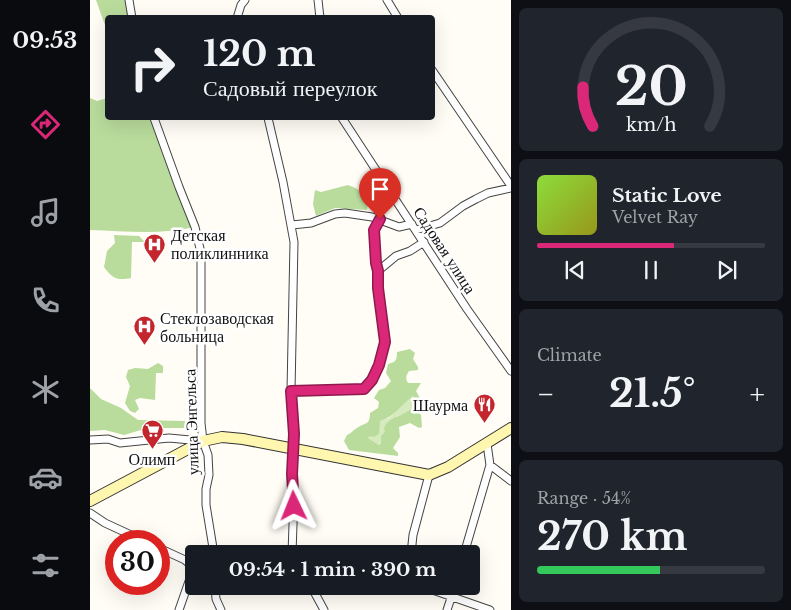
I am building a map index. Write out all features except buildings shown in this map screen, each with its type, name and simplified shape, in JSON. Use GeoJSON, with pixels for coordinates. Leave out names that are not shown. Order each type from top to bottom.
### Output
{"type":"FeatureCollection","features":[{"type":"Feature","properties":{"kind":"street"},"geometry":{"type":"LineString","coordinates":[[129,0],[132,15]]}},
{"type":"Feature","properties":{"kind":"street"},"geometry":{"type":"LineString","coordinates":[[238,15],[245,0]]}},
{"type":"Feature","properties":{"kind":"street"},"geometry":{"type":"LineString","coordinates":[[318,0],[320,15]]}},
{"type":"Feature","properties":{"kind":"street"},"geometry":{"type":"LineString","coordinates":[[387,0],[396,15]]}},
{"type":"Feature","properties":{"kind":"street"},"geometry":{"type":"LineString","coordinates":[[292,225],[311,223],[335,214],[345,213],[380,219],[399,226],[414,227],[440,223],[476,199],[488,193],[511,187],[435,74]]}},
{"type":"Feature","properties":{"kind":"street","name":"улица Энгельса"},"geometry":{"type":"LineString","coordinates":[[155,120],[195,227],[201,253],[202,441],[208,455],[209,475],[206,489],[206,505],[211,545]]}},
{"type":"Feature","properties":{"kind":"street"},"geometry":{"type":"LineString","coordinates":[[268,120],[292,225],[294,242],[291,391],[293,449],[292,545]]}},
{"type":"Feature","properties":{"kind":"street","name":"Садовая улица"},"geometry":{"type":"LineString","coordinates":[[343,120],[467,309],[511,371]]}},
{"type":"Feature","properties":{"kind":"street"},"geometry":{"type":"LineString","coordinates":[[291,391],[360,390],[367,387],[372,380],[379,365],[385,342],[378,288],[374,230],[380,219]]}},
{"type":"Feature","properties":{"kind":"street"},"geometry":{"type":"LineString","coordinates":[[378,271],[396,256],[410,251],[424,242]]}},
{"type":"Feature","properties":{"kind":"street"},"geometry":{"type":"LineString","coordinates":[[90,440],[108,439],[120,443],[169,438],[202,441],[222,437],[429,475],[448,468],[511,428]]}},
{"type":"Feature","properties":{"kind":"street"},"geometry":{"type":"LineString","coordinates":[[90,501],[202,441]]}},
{"type":"Feature","properties":{"kind":"street"},"geometry":{"type":"LineString","coordinates":[[467,545],[490,465],[487,444]]}},
{"type":"Feature","properties":{"kind":"street"},"geometry":{"type":"LineString","coordinates":[[490,465],[511,481]]}},
{"type":"Feature","properties":{"kind":"street"},"geometry":{"type":"LineString","coordinates":[[412,545],[429,475]]}},
{"type":"Feature","properties":{"kind":"street"},"geometry":{"type":"LineString","coordinates":[[90,514],[120,530]]}},
{"type":"Feature","properties":{"kind":"street"},"geometry":{"type":"LineString","coordinates":[[170,553],[185,560]]}},
{"type":"Feature","properties":{"kind":"street"},"geometry":{"type":"LineString","coordinates":[[179,610],[185,592]]}},
{"type":"Feature","properties":{"kind":"street"},"geometry":{"type":"LineString","coordinates":[[216,595],[221,610]]}},
{"type":"Feature","properties":{"kind":"street"},"geometry":{"type":"LineString","coordinates":[[316,595],[324,610]]}},
{"type":"Feature","properties":{"kind":"street"},"geometry":{"type":"LineString","coordinates":[[444,595],[490,610]]}},
{"type":"Feature","properties":{"kind":"street"},"geometry":{"type":"LineString","coordinates":[[447,610],[453,595]]}},
{"type":"Feature","properties":{"kind":"green space"},"geometry":{"type":"Polygon","coordinates":[[[96,0],[129,0],[132,15],[105,15],[105,25],[96,0]]]}},
{"type":"Feature","properties":{"kind":"green space"},"geometry":{"type":"Polygon","coordinates":[[[90,98],[97,101],[105,99],[105,120],[155,120],[195,227],[156,232],[90,230],[90,98]]]}},
{"type":"Feature","properties":{"kind":"green space"},"geometry":{"type":"Polygon","coordinates":[[[348,185],[363,194],[368,205],[367,210],[335,208],[316,216],[313,204],[315,190],[321,192],[348,185]]]}},
{"type":"Feature","properties":{"kind":"green space"},"geometry":{"type":"Polygon","coordinates":[[[114,235],[139,236],[145,242],[132,242],[131,278],[115,278],[104,267],[107,251],[115,243],[114,235]]]}},
{"type":"Feature","properties":{"kind":"green space"},"geometry":{"type":"Polygon","coordinates":[[[410,349],[415,353],[413,359],[418,370],[409,371],[406,378],[408,383],[421,383],[416,391],[422,402],[429,408],[426,409],[421,405],[418,407],[417,410],[421,415],[422,427],[419,428],[410,423],[399,427],[400,437],[393,448],[398,453],[398,456],[349,450],[344,441],[347,435],[368,422],[370,413],[378,408],[379,402],[374,398],[379,390],[385,388],[391,381],[386,373],[388,364],[396,360],[397,352],[410,349]],[[413,396],[393,414],[380,421],[379,434],[368,438],[379,445],[381,443],[381,436],[385,432],[384,428],[388,422],[415,405],[413,396]]]}},
{"type":"Feature","properties":{"kind":"green space"},"geometry":{"type":"Polygon","coordinates":[[[158,363],[163,366],[163,373],[156,373],[155,400],[140,398],[135,400],[139,409],[135,413],[130,411],[125,403],[130,386],[126,377],[128,370],[135,368],[148,369],[158,363]]]}},
{"type":"Feature","properties":{"kind":"green space"},"geometry":{"type":"Polygon","coordinates":[[[90,388],[101,399],[121,408],[138,420],[185,421],[185,428],[148,428],[124,435],[105,430],[90,431],[90,388]]]}},
{"type":"Feature","properties":{"kind":"green space"},"geometry":{"type":"Polygon","coordinates":[[[412,396],[415,405],[403,415],[397,416],[379,445],[368,438],[380,421],[389,418],[412,396]]]}},
{"type":"Feature","properties":{"kind":"place","name":"Детская поликлинника"},"geometry":{"type":"Point","coordinates":[155,263]}},
{"type":"Feature","properties":{"kind":"place","name":"Стеклозаводская больница"},"geometry":{"type":"Point","coordinates":[144,346]}},
{"type":"Feature","properties":{"kind":"place","name":"Шаурма"},"geometry":{"type":"Point","coordinates":[484,424]}},
{"type":"Feature","properties":{"kind":"place","name":"Олимп"},"geometry":{"type":"Point","coordinates":[152,449]}},
{"type":"Feature","properties":{"kind":"route"},"geometry":{"type":"LineString","coordinates":[[294,506],[292,474],[294,434],[291,391],[364,389],[372,380],[379,365],[385,342],[378,288],[374,230],[380,219]]}}]}
